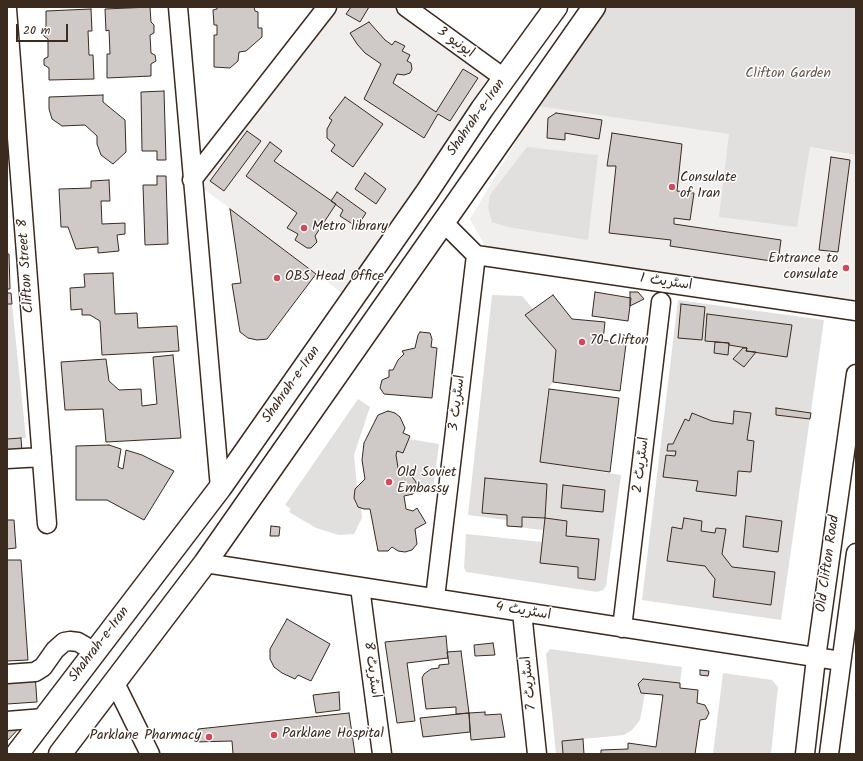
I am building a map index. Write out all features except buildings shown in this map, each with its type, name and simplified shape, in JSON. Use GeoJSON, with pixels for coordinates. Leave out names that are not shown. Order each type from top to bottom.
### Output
{"type":"FeatureCollection","features":[{"type":"Feature","properties":{"kind":"main road","name":"Shahrah-e-Iran"},"geometry":{"type":"LineString","coordinates":[[17,754],[220,488],[504,78],[556,7]]}},
{"type":"Feature","properties":{"kind":"main road"},"geometry":{"type":"LineString","coordinates":[[60,754],[204,562],[594,7]]}},
{"type":"Feature","properties":{"kind":"main road"},"geometry":{"type":"LineString","coordinates":[[455,149],[481,167]]}},
{"type":"Feature","properties":{"kind":"street"},"geometry":{"type":"LineString","coordinates":[[178,7],[220,488]]}},
{"type":"Feature","properties":{"kind":"street"},"geometry":{"type":"LineString","coordinates":[[192,180],[326,7]]}},
{"type":"Feature","properties":{"kind":"street","name":"ایونیو 3"},"geometry":{"type":"LineString","coordinates":[[406,7],[504,78]]}},
{"type":"Feature","properties":{"kind":"street","name":"Clifton Street 8"},"geometry":{"type":"LineString","coordinates":[[7,9],[47,524]]}},
{"type":"Feature","properties":{"kind":"street"},"geometry":{"type":"LineString","coordinates":[[443,222],[476,255]]}},
{"type":"Feature","properties":{"kind":"street","name":"اسٹریٹ 1"},"geometry":{"type":"LineString","coordinates":[[476,255],[856,311]]}},
{"type":"Feature","properties":{"kind":"street","name":"اسٹریٹ 3"},"geometry":{"type":"LineString","coordinates":[[435,598],[476,255]]}},
{"type":"Feature","properties":{"kind":"street","name":"اسٹریٹ 2"},"geometry":{"type":"LineString","coordinates":[[622,628],[661,302]]}},
{"type":"Feature","properties":{"kind":"street","name":"Old Clifton Road"},"geometry":{"type":"LineString","coordinates":[[805,754],[816,658],[856,374]]}},
{"type":"Feature","properties":{"kind":"street"},"geometry":{"type":"LineString","coordinates":[[7,459],[42,457]]}},
{"type":"Feature","properties":{"kind":"street","name":"Old Clifton Road"},"geometry":{"type":"LineString","coordinates":[[830,754],[856,553]]}},
{"type":"Feature","properties":{"kind":"street","name":"اسٹریٹ 4"},"geometry":{"type":"LineString","coordinates":[[204,562],[841,661]]}},
{"type":"Feature","properties":{"kind":"street","name":"اسٹریٹ 8"},"geometry":{"type":"LineString","coordinates":[[360,587],[382,754]]}},
{"type":"Feature","properties":{"kind":"street","name":"اسٹریٹ 7"},"geometry":{"type":"LineString","coordinates":[[522,612],[537,754]]}},
{"type":"Feature","properties":{"kind":"street"},"geometry":{"type":"LineString","coordinates":[[7,674],[35,672],[43,667],[55,650],[64,642],[78,642],[95,652]]}},
{"type":"Feature","properties":{"kind":"street"},"geometry":{"type":"LineString","coordinates":[[115,682],[150,754]]}},
{"type":"Feature","properties":{"kind":"street"},"geometry":{"type":"LineString","coordinates":[[7,721],[44,718]]}},
{"type":"Feature","properties":{"kind":"shaded area"},"geometry":{"type":"Polygon","coordinates":[[[327,7],[406,7],[504,78],[351,300],[192,180],[327,7]]]}},
{"type":"Feature","properties":{"kind":"shaded area","name":"Consulate of Iran"},"geometry":{"type":"Polygon","coordinates":[[[537,106],[694,128],[856,155],[856,310],[485,246],[470,219],[537,106]]]}},
{"type":"Feature","properties":{"kind":"green space","name":"Clifton Garden"},"geometry":{"type":"Polygon","coordinates":[[[605,7],[856,7],[856,155],[810,147],[797,227],[719,217],[729,134],[537,106],[605,7]]]}},
{"type":"Feature","properties":{"kind":"green space"},"geometry":{"type":"Polygon","coordinates":[[[527,147],[598,155],[588,240],[508,227],[492,222],[488,208],[490,195],[527,147]]]}},
{"type":"Feature","properties":{"kind":"green space"},"geometry":{"type":"Polygon","coordinates":[[[492,295],[522,296],[533,309],[526,315],[556,350],[553,382],[548,389],[540,462],[621,475],[606,586],[603,590],[597,592],[466,572],[464,567],[466,534],[542,542],[543,530],[507,526],[506,520],[468,515],[492,295]]]}},
{"type":"Feature","properties":{"kind":"green space"},"geometry":{"type":"Polygon","coordinates":[[[678,300],[824,320],[781,620],[642,600],[678,300]]]}},
{"type":"Feature","properties":{"kind":"green space"},"geometry":{"type":"Polygon","coordinates":[[[7,304],[12,304],[26,438],[7,439],[7,304]]]}},
{"type":"Feature","properties":{"kind":"green space"},"geometry":{"type":"Polygon","coordinates":[[[358,399],[370,407],[354,455],[357,487],[354,498],[356,505],[361,508],[362,518],[354,534],[339,535],[316,528],[289,512],[291,509],[285,505],[358,399]]]}},
{"type":"Feature","properties":{"kind":"green space"},"geometry":{"type":"Polygon","coordinates":[[[409,439],[439,444],[433,490],[416,489],[416,482],[410,474],[399,474],[396,455],[397,451],[403,453],[409,439]]]}},
{"type":"Feature","properties":{"kind":"green space"},"geometry":{"type":"Polygon","coordinates":[[[550,649],[682,667],[680,683],[646,679],[641,680],[638,684],[639,691],[645,693],[640,720],[632,730],[624,735],[562,741],[563,754],[556,754],[546,654],[550,649]]]}},
{"type":"Feature","properties":{"kind":"green space"},"geometry":{"type":"Polygon","coordinates":[[[723,673],[772,680],[778,687],[771,754],[713,754],[723,673]]]}},
{"type":"Feature","properties":{"kind":"place","name":"Consulate of Iran"},"geometry":{"type":"Point","coordinates":[672,187]}},
{"type":"Feature","properties":{"kind":"place","name":"Metro library"},"geometry":{"type":"Point","coordinates":[304,228]}},
{"type":"Feature","properties":{"kind":"place","name":"Entrance to consulate"},"geometry":{"type":"Point","coordinates":[846,268]}},
{"type":"Feature","properties":{"kind":"place","name":"OBS Head Office"},"geometry":{"type":"Point","coordinates":[277,278]}},
{"type":"Feature","properties":{"kind":"place","name":"70 Clifton"},"geometry":{"type":"Point","coordinates":[582,342]}},
{"type":"Feature","properties":{"kind":"place","name":"Old Soviet Embassy"},"geometry":{"type":"Point","coordinates":[389,482]}},
{"type":"Feature","properties":{"kind":"place","name":"Parklane Hospital"},"geometry":{"type":"Point","coordinates":[274,735]}},
{"type":"Feature","properties":{"kind":"place","name":"Parklane Pharmacy"},"geometry":{"type":"Point","coordinates":[209,737]}}]}
